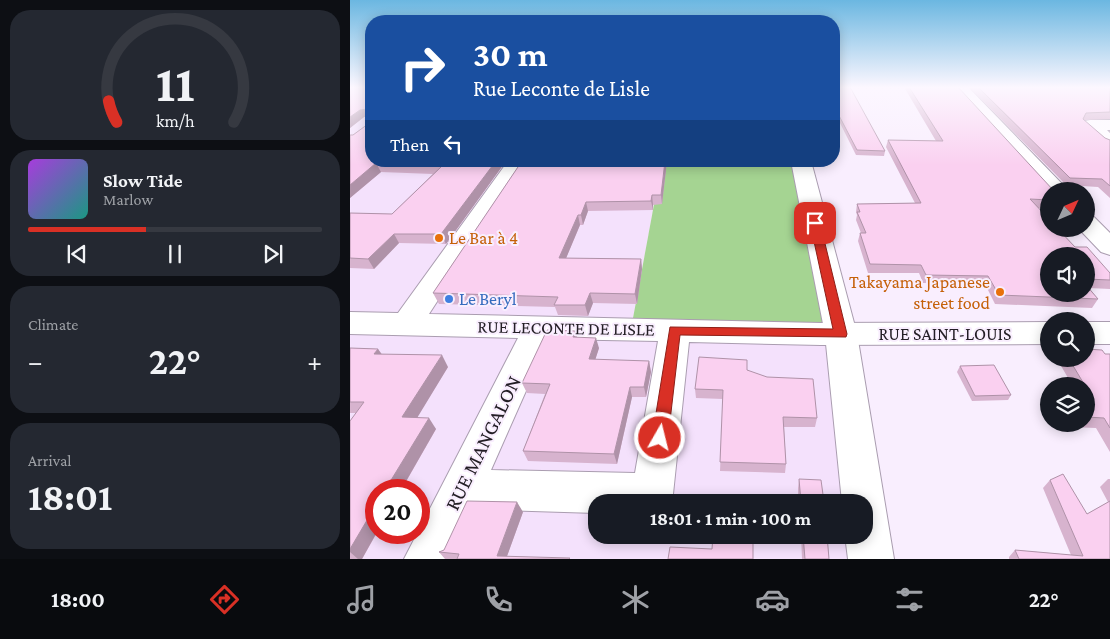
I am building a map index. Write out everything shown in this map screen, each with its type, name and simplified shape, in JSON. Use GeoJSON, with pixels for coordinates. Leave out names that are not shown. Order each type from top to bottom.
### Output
{"type":"FeatureCollection","features":[{"type":"Feature","properties":{"kind":"street"},"geometry":{"type":"LineString","coordinates":[[985,113],[1050,182]]}},
{"type":"Feature","properties":{"kind":"street"},"geometry":{"type":"LineString","coordinates":[[1110,125],[1090,126],[1110,142]]}},
{"type":"Feature","properties":{"kind":"street"},"geometry":{"type":"LineString","coordinates":[[407,324],[514,167]]}},
{"type":"Feature","properties":{"kind":"street"},"geometry":{"type":"LineString","coordinates":[[802,167],[841,334],[862,494]]}},
{"type":"Feature","properties":{"kind":"street"},"geometry":{"type":"LineString","coordinates":[[1095,231],[1110,247]]}},
{"type":"Feature","properties":{"kind":"street","name":"RUE LECONTE DE LISLE"},"geometry":{"type":"LineString","coordinates":[[350,323],[841,334]]}},
{"type":"Feature","properties":{"kind":"street","name":"RUE MANGALON"},"geometry":{"type":"LineString","coordinates":[[427,559],[539,327]]}},
{"type":"Feature","properties":{"kind":"street"},"geometry":{"type":"LineString","coordinates":[[461,489],[652,494],[675,330]]}},
{"type":"Feature","properties":{"kind":"street","name":"RUE SAINT-LOUIS"},"geometry":{"type":"LineString","coordinates":[[841,334],[1040,333]]}},
{"type":"Feature","properties":{"kind":"street"},"geometry":{"type":"LineString","coordinates":[[1095,333],[1110,333]]}},
{"type":"Feature","properties":{"kind":"street"},"geometry":{"type":"LineString","coordinates":[[868,544],[870,559]]}},
{"type":"Feature","properties":{"kind":"shaded area"},"geometry":{"type":"Polygon","coordinates":[[[350,113],[365,113],[365,167],[661,167],[631,329],[841,334],[862,494],[588,494],[588,544],[868,544],[870,559],[350,559],[350,113]]]}},
{"type":"Feature","properties":{"kind":"green space"},"geometry":{"type":"Polygon","coordinates":[[[661,167],[802,167],[841,334],[631,329],[661,167]]]}},
{"type":"Feature","properties":{"kind":"building"},"geometry":{"type":"Polygon","coordinates":[[[840,113],[864,113],[885,151],[857,150],[840,117],[840,113]]]}},
{"type":"Feature","properties":{"kind":"building"},"geometry":{"type":"Polygon","coordinates":[[[925,113],[982,113],[1046,182],[1040,182],[1040,200],[1030,199],[1040,210],[1040,238],[1066,238],[1075,247],[1040,247],[1040,297],[999,295],[988,276],[926,275],[921,265],[870,264],[860,233],[866,233],[857,212],[860,212],[857,204],[921,203],[888,140],[943,141],[925,113]]]}},
{"type":"Feature","properties":{"kind":"building"},"geometry":{"type":"Polygon","coordinates":[[[1004,113],[1086,113],[1083,119],[1110,140],[1110,186],[1102,179],[1070,178],[1004,113]]]}},
{"type":"Feature","properties":{"kind":"building"},"geometry":{"type":"Polygon","coordinates":[[[365,126],[365,167],[371,167],[350,185],[350,135],[353,135],[365,126]]]}},
{"type":"Feature","properties":{"kind":"building"},"geometry":{"type":"Polygon","coordinates":[[[441,167],[491,167],[441,234],[394,234],[368,259],[350,258],[350,213],[392,214],[441,167]]]}},
{"type":"Feature","properties":{"kind":"building"},"geometry":{"type":"Polygon","coordinates":[[[518,167],[664,167],[661,195],[652,195],[651,201],[586,202],[581,215],[578,215],[559,258],[641,259],[635,294],[590,293],[585,305],[554,305],[558,297],[433,293],[518,167]]]}},
{"type":"Feature","properties":{"kind":"building"},"geometry":{"type":"Polygon","coordinates":[[[1095,256],[1110,273],[1110,280],[1095,279],[1095,256]]]}},
{"type":"Feature","properties":{"kind":"building"},"geometry":{"type":"Polygon","coordinates":[[[547,330],[575,331],[573,337],[596,338],[589,359],[649,361],[644,387],[630,387],[614,454],[523,451],[550,384],[522,383],[547,330]]]}},
{"type":"Feature","properties":{"kind":"building"},"geometry":{"type":"Polygon","coordinates":[[[350,348],[378,349],[374,354],[442,355],[402,417],[429,418],[392,479],[365,479],[365,524],[350,549],[350,421],[364,402],[350,402],[350,348]]]}},
{"type":"Feature","properties":{"kind":"building"},"geometry":{"type":"Polygon","coordinates":[[[1095,350],[1102,350],[1105,354],[1110,354],[1110,428],[1104,418],[1095,418],[1095,377],[1080,377],[1074,367],[1095,367],[1095,350]]]}},
{"type":"Feature","properties":{"kind":"building"},"geometry":{"type":"Polygon","coordinates":[[[699,357],[747,360],[747,370],[767,377],[813,379],[817,418],[783,417],[786,464],[720,462],[723,390],[695,389],[699,357]]]}},
{"type":"Feature","properties":{"kind":"building"},"geometry":{"type":"Polygon","coordinates":[[[994,365],[1011,395],[975,396],[960,366],[994,365]]]}},
{"type":"Feature","properties":{"kind":"building"},"geometry":{"type":"Polygon","coordinates":[[[1063,474],[1087,514],[1110,501],[1110,559],[1019,559],[1015,550],[1083,556],[1050,480],[1063,474]]]}},
{"type":"Feature","properties":{"kind":"building"},"geometry":{"type":"Polygon","coordinates":[[[799,479],[821,480],[823,494],[800,494],[799,479]]]}},
{"type":"Feature","properties":{"kind":"building"},"geometry":{"type":"Polygon","coordinates":[[[467,501],[517,502],[497,556],[570,558],[457,559],[459,554],[439,552],[444,550],[467,501]]]}},
{"type":"Feature","properties":{"kind":"building"},"geometry":{"type":"Polygon","coordinates":[[[712,544],[753,544],[753,559],[668,559],[670,547],[712,549],[712,544]]]}},
{"type":"Feature","properties":{"kind":"building"},"geometry":{"type":"Polygon","coordinates":[[[804,544],[828,544],[829,559],[805,559],[804,544]]]}},
{"type":"Feature","properties":{"kind":"place","name":"Le Bar à 4"},"geometry":{"type":"Point","coordinates":[439,238]}},
{"type":"Feature","properties":{"kind":"place","name":"Takayama Japanese street food"},"geometry":{"type":"Point","coordinates":[1000,292]}},
{"type":"Feature","properties":{"kind":"place","name":"Le Beryl"},"geometry":{"type":"Point","coordinates":[449,299]}},
{"type":"Feature","properties":{"kind":"route"},"geometry":{"type":"LineString","coordinates":[[660,438],[675,330],[841,334],[815,223]]}}]}
